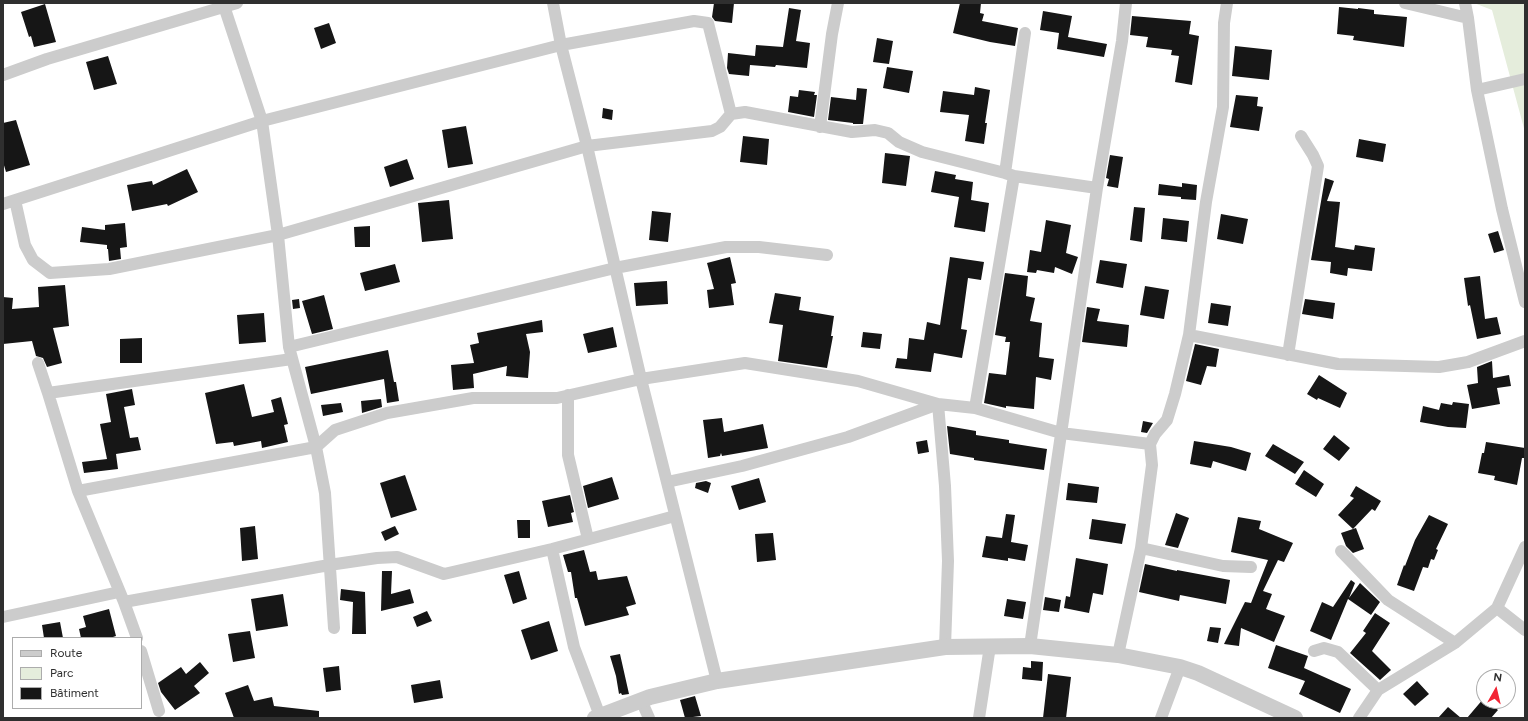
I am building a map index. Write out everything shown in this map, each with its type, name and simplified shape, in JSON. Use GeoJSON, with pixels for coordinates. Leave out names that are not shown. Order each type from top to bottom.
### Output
{"type":"FeatureCollection","features":[{"type":"Feature","properties":{"kind":"street"},"geometry":{"type":"LineString","coordinates":[[3,75],[224,5],[237,3]]}},
{"type":"Feature","properties":{"kind":"street"},"geometry":{"type":"LineString","coordinates":[[553,3],[641,379],[717,681]]}},
{"type":"Feature","properties":{"kind":"street"},"geometry":{"type":"LineString","coordinates":[[820,127],[832,34],[838,3]]}},
{"type":"Feature","properties":{"kind":"street"},"geometry":{"type":"LineString","coordinates":[[1030,646],[1097,188],[1122,41],[1126,3]]}},
{"type":"Feature","properties":{"kind":"street"},"geometry":{"type":"LineString","coordinates":[[1118,655],[1141,548],[1152,465],[1150,444],[1155,434],[1167,420],[1175,394],[1189,335],[1206,202],[1223,107],[1224,23],[1227,3]]}},
{"type":"Feature","properties":{"kind":"street"},"geometry":{"type":"LineString","coordinates":[[1405,3],[1468,18]]}},
{"type":"Feature","properties":{"kind":"street"},"geometry":{"type":"LineString","coordinates":[[1465,3],[1477,90],[1502,209],[1525,302]]}},
{"type":"Feature","properties":{"kind":"street"},"geometry":{"type":"LineString","coordinates":[[224,5],[262,122],[278,236],[290,353],[316,447],[325,493],[334,628]]}},
{"type":"Feature","properties":{"kind":"street"},"geometry":{"type":"LineString","coordinates":[[3,204],[262,122],[562,45],[694,21],[708,23],[731,114]]}},
{"type":"Feature","properties":{"kind":"street"},"geometry":{"type":"LineString","coordinates":[[975,408],[1010,174],[1025,33]]}},
{"type":"Feature","properties":{"kind":"street"},"geometry":{"type":"LineString","coordinates":[[1477,90],[1525,79]]}},
{"type":"Feature","properties":{"kind":"street"},"geometry":{"type":"LineString","coordinates":[[15,200],[25,245],[33,260],[50,273],[109,269],[278,236],[587,146],[712,131],[720,127],[731,114],[745,112],[852,132],[875,130],[888,133],[899,142],[922,152],[1010,174],[1097,188]]}},
{"type":"Feature","properties":{"kind":"street"},"geometry":{"type":"LineString","coordinates":[[1288,355],[1318,166],[1301,136]]}},
{"type":"Feature","properties":{"kind":"street"},"geometry":{"type":"LineString","coordinates":[[48,394],[290,353],[615,268],[726,247],[759,247],[827,255]]}},
{"type":"Feature","properties":{"kind":"street"},"geometry":{"type":"LineString","coordinates":[[1189,335],[1338,364],[1440,367],[1468,362],[1525,341]]}},
{"type":"Feature","properties":{"kind":"street"},"geometry":{"type":"LineString","coordinates":[[38,363],[78,492],[122,597],[137,637]]}},
{"type":"Feature","properties":{"kind":"street"},"geometry":{"type":"LineString","coordinates":[[78,492],[316,447],[335,430],[387,413],[473,398],[556,398],[641,379],[745,363],[858,381],[938,404],[975,408],[1061,433],[1150,444]]}},
{"type":"Feature","properties":{"kind":"street"},"geometry":{"type":"LineString","coordinates":[[568,395],[568,455],[588,539]]}},
{"type":"Feature","properties":{"kind":"street"},"geometry":{"type":"LineString","coordinates":[[667,482],[742,466],[848,437],[938,404]]}},
{"type":"Feature","properties":{"kind":"street"},"geometry":{"type":"LineString","coordinates":[[938,404],[946,486],[948,561],[945,647]]}},
{"type":"Feature","properties":{"kind":"street"},"geometry":{"type":"LineString","coordinates":[[3,617],[122,597],[377,558],[397,557],[444,574],[552,549],[675,516]]}},
{"type":"Feature","properties":{"kind":"street"},"geometry":{"type":"LineString","coordinates":[[1359,718],[1378,690],[1455,643],[1497,608],[1525,547]]}},
{"type":"Feature","properties":{"kind":"street"},"geometry":{"type":"LineString","coordinates":[[1141,548],[1223,566],[1251,567]]}},
{"type":"Feature","properties":{"kind":"street"},"geometry":{"type":"LineString","coordinates":[[552,549],[574,647],[598,717],[641,700],[717,681],[945,647],[1030,646],[1118,655],[1180,667],[1198,673],[1295,718]]}},
{"type":"Feature","properties":{"kind":"street"},"geometry":{"type":"LineString","coordinates":[[1341,551],[1388,600],[1455,643]]}},
{"type":"Feature","properties":{"kind":"street"},"geometry":{"type":"LineString","coordinates":[[1497,608],[1525,630]]}},
{"type":"Feature","properties":{"kind":"street"},"geometry":{"type":"LineString","coordinates":[[979,718],[990,646]]}},
{"type":"Feature","properties":{"kind":"street"},"geometry":{"type":"LineString","coordinates":[[1314,651],[1324,648],[1338,652],[1378,690]]}},
{"type":"Feature","properties":{"kind":"street"},"geometry":{"type":"LineString","coordinates":[[142,658],[144,671],[159,711]]}},
{"type":"Feature","properties":{"kind":"street"},"geometry":{"type":"LineString","coordinates":[[1161,718],[1180,667]]}},
{"type":"Feature","properties":{"kind":"street"},"geometry":{"type":"LineString","coordinates":[[641,700],[649,718]]}},
{"type":"Feature","properties":{"kind":"green space"},"geometry":{"type":"Polygon","coordinates":[[[1474,3],[1525,3],[1525,132],[1492,10],[1474,3]]]}},
{"type":"Feature","properties":{"kind":"building"},"geometry":{"type":"Polygon","coordinates":[[[714,3],[734,3],[732,23],[715,21],[712,17],[714,3]]]}},
{"type":"Feature","properties":{"kind":"building"},"geometry":{"type":"Polygon","coordinates":[[[960,3],[981,3],[980,13],[984,14],[982,21],[1018,28],[1015,46],[990,42],[953,33],[960,3]]]}},
{"type":"Feature","properties":{"kind":"building"},"geometry":{"type":"Polygon","coordinates":[[[45,4],[56,42],[34,47],[31,36],[29,37],[21,12],[45,4]]]}},
{"type":"Feature","properties":{"kind":"building"},"geometry":{"type":"Polygon","coordinates":[[[1339,7],[1374,10],[1374,14],[1407,17],[1404,47],[1353,40],[1354,36],[1337,34],[1339,7]]]}},
{"type":"Feature","properties":{"kind":"building"},"geometry":{"type":"Polygon","coordinates":[[[789,8],[801,10],[796,41],[810,43],[807,68],[776,65],[775,67],[750,65],[749,76],[729,74],[727,68],[728,53],[755,56],[756,45],[783,47],[789,8]]]}},
{"type":"Feature","properties":{"kind":"building"},"geometry":{"type":"Polygon","coordinates":[[[1043,11],[1072,16],[1068,37],[1107,44],[1104,57],[1057,49],[1059,33],[1040,30],[1043,11]]]}},
{"type":"Feature","properties":{"kind":"building"},"geometry":{"type":"Polygon","coordinates":[[[1132,16],[1191,21],[1189,34],[1199,36],[1192,85],[1175,82],[1179,56],[1171,55],[1172,50],[1146,47],[1148,37],[1130,35],[1132,16]]]}},
{"type":"Feature","properties":{"kind":"building"},"geometry":{"type":"Polygon","coordinates":[[[329,23],[336,43],[321,49],[314,28],[329,23]]]}},
{"type":"Feature","properties":{"kind":"building"},"geometry":{"type":"Polygon","coordinates":[[[877,38],[893,41],[889,64],[873,62],[877,38]]]}},
{"type":"Feature","properties":{"kind":"building"},"geometry":{"type":"Polygon","coordinates":[[[1235,46],[1272,50],[1269,80],[1232,76],[1235,46]]]}},
{"type":"Feature","properties":{"kind":"building"},"geometry":{"type":"Polygon","coordinates":[[[108,56],[117,84],[94,90],[86,62],[108,56]]]}},
{"type":"Feature","properties":{"kind":"building"},"geometry":{"type":"Polygon","coordinates":[[[887,67],[913,71],[909,93],[883,88],[887,67]]]}},
{"type":"Feature","properties":{"kind":"building"},"geometry":{"type":"Polygon","coordinates":[[[975,87],[990,90],[985,123],[987,123],[984,144],[965,141],[969,115],[940,112],[943,91],[974,95],[975,87]]]}},
{"type":"Feature","properties":{"kind":"building"},"geometry":{"type":"Polygon","coordinates":[[[857,88],[867,89],[863,124],[828,120],[831,97],[856,100],[857,88]]]}},
{"type":"Feature","properties":{"kind":"building"},"geometry":{"type":"Polygon","coordinates":[[[799,90],[815,92],[814,95],[817,95],[814,117],[788,112],[790,96],[798,97],[799,90]]]}},
{"type":"Feature","properties":{"kind":"building"},"geometry":{"type":"Polygon","coordinates":[[[1236,95],[1258,97],[1257,106],[1263,107],[1259,131],[1230,127],[1236,95]]]}},
{"type":"Feature","properties":{"kind":"building"},"geometry":{"type":"Polygon","coordinates":[[[603,108],[613,110],[612,120],[602,118],[603,108]]]}},
{"type":"Feature","properties":{"kind":"building"},"geometry":{"type":"Polygon","coordinates":[[[16,120],[30,165],[6,172],[3,162],[3,123],[16,120]]]}},
{"type":"Feature","properties":{"kind":"building"},"geometry":{"type":"Polygon","coordinates":[[[466,126],[473,164],[448,168],[442,130],[466,126]]]}},
{"type":"Feature","properties":{"kind":"building"},"geometry":{"type":"Polygon","coordinates":[[[743,136],[769,139],[767,165],[740,162],[743,136]]]}},
{"type":"Feature","properties":{"kind":"building"},"geometry":{"type":"Polygon","coordinates":[[[1359,139],[1386,144],[1383,162],[1356,157],[1359,139]]]}},
{"type":"Feature","properties":{"kind":"building"},"geometry":{"type":"Polygon","coordinates":[[[885,153],[910,156],[906,186],[882,183],[885,153]]]}},
{"type":"Feature","properties":{"kind":"building"},"geometry":{"type":"Polygon","coordinates":[[[1110,155],[1123,157],[1118,188],[1107,186],[1109,179],[1106,178],[1110,155]]]}},
{"type":"Feature","properties":{"kind":"building"},"geometry":{"type":"Polygon","coordinates":[[[407,159],[414,179],[390,187],[384,167],[407,159]]]}},
{"type":"Feature","properties":{"kind":"building"},"geometry":{"type":"Polygon","coordinates":[[[187,169],[198,192],[168,206],[167,204],[132,211],[127,185],[152,181],[153,185],[187,169]]]}},
{"type":"Feature","properties":{"kind":"building"},"geometry":{"type":"Polygon","coordinates":[[[935,171],[956,175],[955,179],[973,182],[971,200],[989,203],[985,232],[954,227],[959,197],[931,192],[935,171]]]}},
{"type":"Feature","properties":{"kind":"building"},"geometry":{"type":"Polygon","coordinates":[[[1325,178],[1334,181],[1327,201],[1340,202],[1335,247],[1354,250],[1355,245],[1375,248],[1372,271],[1348,268],[1347,276],[1330,273],[1331,262],[1311,260],[1325,178]]]}},
{"type":"Feature","properties":{"kind":"building"},"geometry":{"type":"Polygon","coordinates":[[[1182,183],[1197,185],[1196,200],[1158,195],[1159,184],[1182,187],[1182,183]]]}},
{"type":"Feature","properties":{"kind":"building"},"geometry":{"type":"Polygon","coordinates":[[[449,200],[453,239],[422,242],[418,203],[449,200]]]}},
{"type":"Feature","properties":{"kind":"building"},"geometry":{"type":"Polygon","coordinates":[[[1134,207],[1145,208],[1142,242],[1130,240],[1134,207]]]}},
{"type":"Feature","properties":{"kind":"building"},"geometry":{"type":"Polygon","coordinates":[[[652,211],[671,213],[668,242],[649,240],[652,211]]]}},
{"type":"Feature","properties":{"kind":"building"},"geometry":{"type":"Polygon","coordinates":[[[1221,214],[1248,219],[1243,244],[1217,239],[1221,214]]]}},
{"type":"Feature","properties":{"kind":"building"},"geometry":{"type":"Polygon","coordinates":[[[1163,218],[1189,221],[1187,242],[1161,239],[1163,218]]]}},
{"type":"Feature","properties":{"kind":"building"},"geometry":{"type":"Polygon","coordinates":[[[1046,220],[1071,225],[1066,253],[1078,257],[1072,274],[1055,267],[1054,273],[1037,270],[1036,273],[1027,272],[1030,250],[1041,252],[1046,220]]]}},
{"type":"Feature","properties":{"kind":"building"},"geometry":{"type":"Polygon","coordinates":[[[125,223],[127,247],[120,248],[121,259],[109,261],[107,245],[80,242],[82,227],[105,230],[105,225],[125,223]]]}},
{"type":"Feature","properties":{"kind":"building"},"geometry":{"type":"Polygon","coordinates":[[[370,226],[370,247],[355,247],[354,227],[370,226]]]}},
{"type":"Feature","properties":{"kind":"building"},"geometry":{"type":"Polygon","coordinates":[[[1498,231],[1504,250],[1494,253],[1488,234],[1498,231]]]}},
{"type":"Feature","properties":{"kind":"building"},"geometry":{"type":"Polygon","coordinates":[[[730,257],[736,283],[731,284],[734,305],[709,308],[707,290],[714,289],[707,263],[730,257]]]}},
{"type":"Feature","properties":{"kind":"building"},"geometry":{"type":"Polygon","coordinates":[[[950,257],[984,262],[981,280],[968,278],[961,329],[967,330],[962,358],[934,353],[931,372],[895,368],[897,358],[907,359],[909,338],[924,340],[927,322],[940,325],[950,257]]]}},
{"type":"Feature","properties":{"kind":"building"},"geometry":{"type":"Polygon","coordinates":[[[1100,260],[1127,264],[1123,288],[1096,283],[1100,260]]]}},
{"type":"Feature","properties":{"kind":"building"},"geometry":{"type":"Polygon","coordinates":[[[395,264],[400,282],[365,291],[360,273],[395,264]]]}},
{"type":"Feature","properties":{"kind":"building"},"geometry":{"type":"Polygon","coordinates":[[[1005,273],[1028,276],[1026,296],[1035,298],[1030,321],[1042,323],[1039,357],[1054,359],[1051,380],[1036,377],[1034,409],[1006,406],[1006,408],[984,403],[989,373],[1006,375],[1010,342],[1005,342],[1006,337],[995,335],[1005,273]]]}},
{"type":"Feature","properties":{"kind":"building"},"geometry":{"type":"Polygon","coordinates":[[[1480,276],[1485,319],[1497,317],[1501,334],[1477,339],[1470,305],[1468,306],[1464,278],[1480,276]]]}},
{"type":"Feature","properties":{"kind":"building"},"geometry":{"type":"Polygon","coordinates":[[[667,281],[668,304],[636,306],[634,283],[667,281]]]}},
{"type":"Feature","properties":{"kind":"building"},"geometry":{"type":"Polygon","coordinates":[[[65,285],[69,326],[53,328],[62,363],[47,367],[43,358],[36,356],[32,341],[3,344],[3,297],[13,298],[12,309],[39,307],[38,287],[65,285]]]}},
{"type":"Feature","properties":{"kind":"building"},"geometry":{"type":"Polygon","coordinates":[[[1145,286],[1169,290],[1164,319],[1140,315],[1145,286]]]}},
{"type":"Feature","properties":{"kind":"building"},"geometry":{"type":"Polygon","coordinates":[[[775,293],[801,297],[799,310],[834,316],[831,336],[833,336],[827,368],[778,361],[783,325],[769,323],[775,293]]]}},
{"type":"Feature","properties":{"kind":"building"},"geometry":{"type":"Polygon","coordinates":[[[324,295],[333,329],[312,334],[302,301],[324,295]]]}},
{"type":"Feature","properties":{"kind":"building"},"geometry":{"type":"Polygon","coordinates":[[[299,299],[300,308],[293,309],[292,300],[299,299]]]}},
{"type":"Feature","properties":{"kind":"building"},"geometry":{"type":"Polygon","coordinates":[[[1305,299],[1335,303],[1333,319],[1302,314],[1305,299]]]}},
{"type":"Feature","properties":{"kind":"building"},"geometry":{"type":"Polygon","coordinates":[[[1211,303],[1231,306],[1228,326],[1208,323],[1211,303]]]}},
{"type":"Feature","properties":{"kind":"building"},"geometry":{"type":"Polygon","coordinates":[[[1087,307],[1100,309],[1097,321],[1129,325],[1127,347],[1082,342],[1087,307]]]}},
{"type":"Feature","properties":{"kind":"building"},"geometry":{"type":"Polygon","coordinates":[[[264,313],[266,342],[239,344],[237,315],[264,313]]]}},
{"type":"Feature","properties":{"kind":"building"},"geometry":{"type":"Polygon","coordinates":[[[542,320],[543,332],[526,334],[530,352],[528,378],[506,376],[507,366],[473,374],[474,388],[453,390],[451,365],[474,363],[470,345],[479,343],[477,333],[542,320]]]}},
{"type":"Feature","properties":{"kind":"building"},"geometry":{"type":"Polygon","coordinates":[[[613,327],[617,347],[588,353],[583,334],[613,327]]]}},
{"type":"Feature","properties":{"kind":"building"},"geometry":{"type":"Polygon","coordinates":[[[863,332],[882,334],[880,349],[861,347],[863,332]]]}},
{"type":"Feature","properties":{"kind":"building"},"geometry":{"type":"Polygon","coordinates":[[[142,338],[142,363],[120,363],[120,339],[142,338]]]}},
{"type":"Feature","properties":{"kind":"building"},"geometry":{"type":"Polygon","coordinates":[[[1195,344],[1219,349],[1216,367],[1207,366],[1201,385],[1186,381],[1195,344]]]}},
{"type":"Feature","properties":{"kind":"building"},"geometry":{"type":"Polygon","coordinates":[[[388,350],[399,401],[387,403],[384,379],[311,394],[305,367],[388,350]]]}},
{"type":"Feature","properties":{"kind":"building"},"geometry":{"type":"Polygon","coordinates":[[[1492,361],[1493,378],[1509,375],[1511,386],[1497,388],[1500,404],[1472,409],[1467,385],[1478,383],[1477,367],[1492,361]]]}},
{"type":"Feature","properties":{"kind":"building"},"geometry":{"type":"Polygon","coordinates":[[[1319,375],[1347,393],[1340,408],[1318,398],[1317,400],[1307,394],[1319,375]]]}},
{"type":"Feature","properties":{"kind":"building"},"geometry":{"type":"Polygon","coordinates":[[[244,384],[252,417],[274,412],[271,400],[281,397],[288,424],[284,425],[288,442],[262,448],[261,441],[234,446],[233,442],[216,444],[205,393],[244,384]]]}},
{"type":"Feature","properties":{"kind":"building"},"geometry":{"type":"Polygon","coordinates":[[[132,389],[135,405],[124,407],[130,438],[138,437],[141,450],[116,454],[118,469],[84,473],[82,462],[107,459],[100,424],[111,422],[106,394],[132,389]]]}},
{"type":"Feature","properties":{"kind":"building"},"geometry":{"type":"Polygon","coordinates":[[[381,399],[382,407],[362,413],[361,401],[381,399]]]}},
{"type":"Feature","properties":{"kind":"building"},"geometry":{"type":"Polygon","coordinates":[[[1453,402],[1469,404],[1466,428],[1448,427],[1420,422],[1423,406],[1439,410],[1441,403],[1452,405],[1453,402]]]}},
{"type":"Feature","properties":{"kind":"building"},"geometry":{"type":"Polygon","coordinates":[[[341,403],[343,412],[323,416],[321,405],[341,403]]]}},
{"type":"Feature","properties":{"kind":"building"},"geometry":{"type":"Polygon","coordinates":[[[722,418],[724,432],[763,424],[768,448],[722,456],[721,453],[720,456],[708,458],[703,420],[722,418]]]}},
{"type":"Feature","properties":{"kind":"building"},"geometry":{"type":"Polygon","coordinates":[[[1143,421],[1153,423],[1147,433],[1141,432],[1143,421]]]}},
{"type":"Feature","properties":{"kind":"building"},"geometry":{"type":"Polygon","coordinates":[[[947,426],[976,431],[976,435],[1009,440],[1009,443],[1047,449],[1044,470],[974,460],[974,458],[950,454],[947,426]]]}},
{"type":"Feature","properties":{"kind":"building"},"geometry":{"type":"Polygon","coordinates":[[[1334,435],[1350,448],[1339,461],[1323,449],[1334,435]]]}},
{"type":"Feature","properties":{"kind":"building"},"geometry":{"type":"Polygon","coordinates":[[[927,440],[929,452],[918,454],[916,442],[927,440]]]}},
{"type":"Feature","properties":{"kind":"building"},"geometry":{"type":"Polygon","coordinates":[[[1194,441],[1231,447],[1251,453],[1246,471],[1213,461],[1211,468],[1190,464],[1194,441]]]}},
{"type":"Feature","properties":{"kind":"building"},"geometry":{"type":"Polygon","coordinates":[[[1486,442],[1525,448],[1525,458],[1522,458],[1517,485],[1494,480],[1495,476],[1478,473],[1486,442]]]}},
{"type":"Feature","properties":{"kind":"building"},"geometry":{"type":"Polygon","coordinates":[[[1273,444],[1304,462],[1295,474],[1265,456],[1273,444]]]}},
{"type":"Feature","properties":{"kind":"building"},"geometry":{"type":"Polygon","coordinates":[[[1304,470],[1324,484],[1316,497],[1295,484],[1304,470]]]}},
{"type":"Feature","properties":{"kind":"building"},"geometry":{"type":"Polygon","coordinates":[[[405,475],[417,510],[391,518],[380,483],[405,475]]]}},
{"type":"Feature","properties":{"kind":"building"},"geometry":{"type":"Polygon","coordinates":[[[612,477],[619,499],[588,508],[583,486],[612,477]]]}},
{"type":"Feature","properties":{"kind":"building"},"geometry":{"type":"Polygon","coordinates":[[[759,478],[766,502],[739,510],[731,486],[759,478]]]}},
{"type":"Feature","properties":{"kind":"building"},"geometry":{"type":"Polygon","coordinates":[[[706,481],[711,483],[708,493],[695,488],[696,483],[706,481]]]}},
{"type":"Feature","properties":{"kind":"building"},"geometry":{"type":"Polygon","coordinates":[[[1068,483],[1099,487],[1097,503],[1066,500],[1068,483]]]}},
{"type":"Feature","properties":{"kind":"building"},"geometry":{"type":"Polygon","coordinates":[[[1356,486],[1381,501],[1375,511],[1372,509],[1353,529],[1338,515],[1354,498],[1350,496],[1356,486]]]}},
{"type":"Feature","properties":{"kind":"building"},"geometry":{"type":"Polygon","coordinates":[[[570,495],[574,512],[571,513],[573,522],[548,527],[542,501],[570,495]]]}},
{"type":"Feature","properties":{"kind":"building"},"geometry":{"type":"Polygon","coordinates":[[[1176,513],[1189,518],[1178,548],[1165,545],[1176,513]]]}},
{"type":"Feature","properties":{"kind":"building"},"geometry":{"type":"Polygon","coordinates":[[[1006,514],[1015,515],[1011,542],[1028,545],[1025,561],[1008,558],[1008,561],[982,557],[986,536],[1002,538],[1006,514]]]}},
{"type":"Feature","properties":{"kind":"building"},"geometry":{"type":"Polygon","coordinates":[[[1429,515],[1448,524],[1436,549],[1438,550],[1434,560],[1431,559],[1428,568],[1423,567],[1414,591],[1397,585],[1415,540],[1429,515]]]}},
{"type":"Feature","properties":{"kind":"building"},"geometry":{"type":"Polygon","coordinates":[[[1238,517],[1261,521],[1259,529],[1293,543],[1284,562],[1278,560],[1263,591],[1272,594],[1266,609],[1285,616],[1274,642],[1241,628],[1239,646],[1224,644],[1245,602],[1251,603],[1268,560],[1231,552],[1238,517]]]}},
{"type":"Feature","properties":{"kind":"building"},"geometry":{"type":"Polygon","coordinates":[[[1092,519],[1126,524],[1122,544],[1089,539],[1092,519]]]}},
{"type":"Feature","properties":{"kind":"building"},"geometry":{"type":"Polygon","coordinates":[[[517,520],[530,520],[530,538],[518,538],[517,520]]]}},
{"type":"Feature","properties":{"kind":"building"},"geometry":{"type":"Polygon","coordinates":[[[255,526],[258,559],[242,561],[240,528],[255,526]]]}},
{"type":"Feature","properties":{"kind":"building"},"geometry":{"type":"Polygon","coordinates":[[[395,526],[399,534],[385,541],[381,532],[395,526]]]}},
{"type":"Feature","properties":{"kind":"building"},"geometry":{"type":"Polygon","coordinates":[[[1356,528],[1364,549],[1353,553],[1346,546],[1341,533],[1356,528]]]}},
{"type":"Feature","properties":{"kind":"building"},"geometry":{"type":"Polygon","coordinates":[[[773,533],[776,560],[757,562],[755,534],[773,533]]]}},
{"type":"Feature","properties":{"kind":"building"},"geometry":{"type":"Polygon","coordinates":[[[584,550],[590,572],[596,571],[598,580],[627,576],[636,604],[626,607],[629,615],[585,626],[577,598],[575,598],[571,572],[568,572],[563,555],[584,550]]]}},
{"type":"Feature","properties":{"kind":"building"},"geometry":{"type":"Polygon","coordinates":[[[1076,558],[1108,564],[1103,595],[1093,593],[1089,613],[1064,608],[1066,596],[1070,597],[1076,558]]]}},
{"type":"Feature","properties":{"kind":"building"},"geometry":{"type":"Polygon","coordinates":[[[1145,564],[1230,580],[1226,604],[1180,595],[1179,601],[1139,592],[1145,564]]]}},
{"type":"Feature","properties":{"kind":"building"},"geometry":{"type":"Polygon","coordinates":[[[382,571],[392,571],[391,594],[410,589],[414,603],[381,611],[382,571]]]}},
{"type":"Feature","properties":{"kind":"building"},"geometry":{"type":"Polygon","coordinates":[[[519,571],[527,599],[513,604],[504,575],[519,571]]]}},
{"type":"Feature","properties":{"kind":"building"},"geometry":{"type":"Polygon","coordinates":[[[1351,580],[1355,583],[1349,598],[1360,583],[1380,602],[1371,615],[1348,599],[1331,640],[1310,631],[1322,602],[1333,607],[1351,580]]]}},
{"type":"Feature","properties":{"kind":"building"},"geometry":{"type":"Polygon","coordinates":[[[341,589],[365,592],[366,634],[352,634],[353,602],[340,600],[341,589]]]}},
{"type":"Feature","properties":{"kind":"building"},"geometry":{"type":"Polygon","coordinates":[[[283,594],[288,626],[256,631],[251,599],[283,594]]]}},
{"type":"Feature","properties":{"kind":"building"},"geometry":{"type":"Polygon","coordinates":[[[1045,597],[1061,600],[1059,612],[1043,610],[1045,597]]]}},
{"type":"Feature","properties":{"kind":"building"},"geometry":{"type":"Polygon","coordinates":[[[1007,599],[1026,602],[1023,619],[1004,616],[1007,599]]]}},
{"type":"Feature","properties":{"kind":"building"},"geometry":{"type":"Polygon","coordinates":[[[109,609],[116,636],[81,637],[79,629],[86,627],[83,616],[109,609]]]}},
{"type":"Feature","properties":{"kind":"building"},"geometry":{"type":"Polygon","coordinates":[[[427,611],[432,621],[417,627],[413,617],[427,611]]]}},
{"type":"Feature","properties":{"kind":"building"},"geometry":{"type":"Polygon","coordinates":[[[1375,613],[1390,623],[1372,651],[1391,670],[1380,680],[1350,653],[1366,633],[1363,631],[1375,613]]]}},
{"type":"Feature","properties":{"kind":"building"},"geometry":{"type":"Polygon","coordinates":[[[549,621],[558,651],[531,660],[521,630],[549,621]]]}},
{"type":"Feature","properties":{"kind":"building"},"geometry":{"type":"Polygon","coordinates":[[[60,622],[63,637],[44,637],[42,625],[60,622]]]}},
{"type":"Feature","properties":{"kind":"building"},"geometry":{"type":"Polygon","coordinates":[[[1210,627],[1221,628],[1218,643],[1207,641],[1210,627]]]}},
{"type":"Feature","properties":{"kind":"building"},"geometry":{"type":"Polygon","coordinates":[[[250,631],[255,658],[233,662],[228,634],[250,631]]]}},
{"type":"Feature","properties":{"kind":"building"},"geometry":{"type":"Polygon","coordinates":[[[1276,645],[1308,656],[1304,668],[1351,689],[1340,713],[1299,694],[1305,681],[1268,668],[1276,645]]]}},
{"type":"Feature","properties":{"kind":"building"},"geometry":{"type":"Polygon","coordinates":[[[620,654],[629,694],[622,695],[621,693],[619,694],[616,676],[610,656],[620,654]]]}},
{"type":"Feature","properties":{"kind":"building"},"geometry":{"type":"Polygon","coordinates":[[[1031,661],[1043,662],[1042,681],[1022,679],[1023,667],[1031,668],[1031,661]]]}},
{"type":"Feature","properties":{"kind":"building"},"geometry":{"type":"Polygon","coordinates":[[[200,662],[209,673],[194,686],[200,693],[175,710],[161,692],[158,683],[181,667],[186,674],[200,662]]]}},
{"type":"Feature","properties":{"kind":"building"},"geometry":{"type":"Polygon","coordinates":[[[339,666],[341,690],[326,692],[323,668],[339,666]]]}},
{"type":"Feature","properties":{"kind":"building"},"geometry":{"type":"Polygon","coordinates":[[[1048,674],[1071,677],[1066,718],[1043,718],[1048,674]]]}},
{"type":"Feature","properties":{"kind":"building"},"geometry":{"type":"Polygon","coordinates":[[[440,680],[443,698],[414,703],[411,685],[440,680]]]}},
{"type":"Feature","properties":{"kind":"building"},"geometry":{"type":"Polygon","coordinates":[[[1417,681],[1429,694],[1415,706],[1403,694],[1417,681]]]}},
{"type":"Feature","properties":{"kind":"building"},"geometry":{"type":"Polygon","coordinates":[[[248,685],[254,701],[272,697],[274,706],[319,711],[319,718],[234,718],[225,693],[248,685]]]}},
{"type":"Feature","properties":{"kind":"building"},"geometry":{"type":"Polygon","coordinates":[[[695,696],[701,716],[685,718],[680,700],[695,696]]]}},
{"type":"Feature","properties":{"kind":"building"},"geometry":{"type":"Polygon","coordinates":[[[1448,707],[1461,718],[1438,718],[1448,707]]]}},
{"type":"Feature","properties":{"kind":"building"},"geometry":{"type":"Polygon","coordinates":[[[1476,707],[1476,709],[1498,710],[1491,718],[1467,718],[1476,707]]]}}]}
